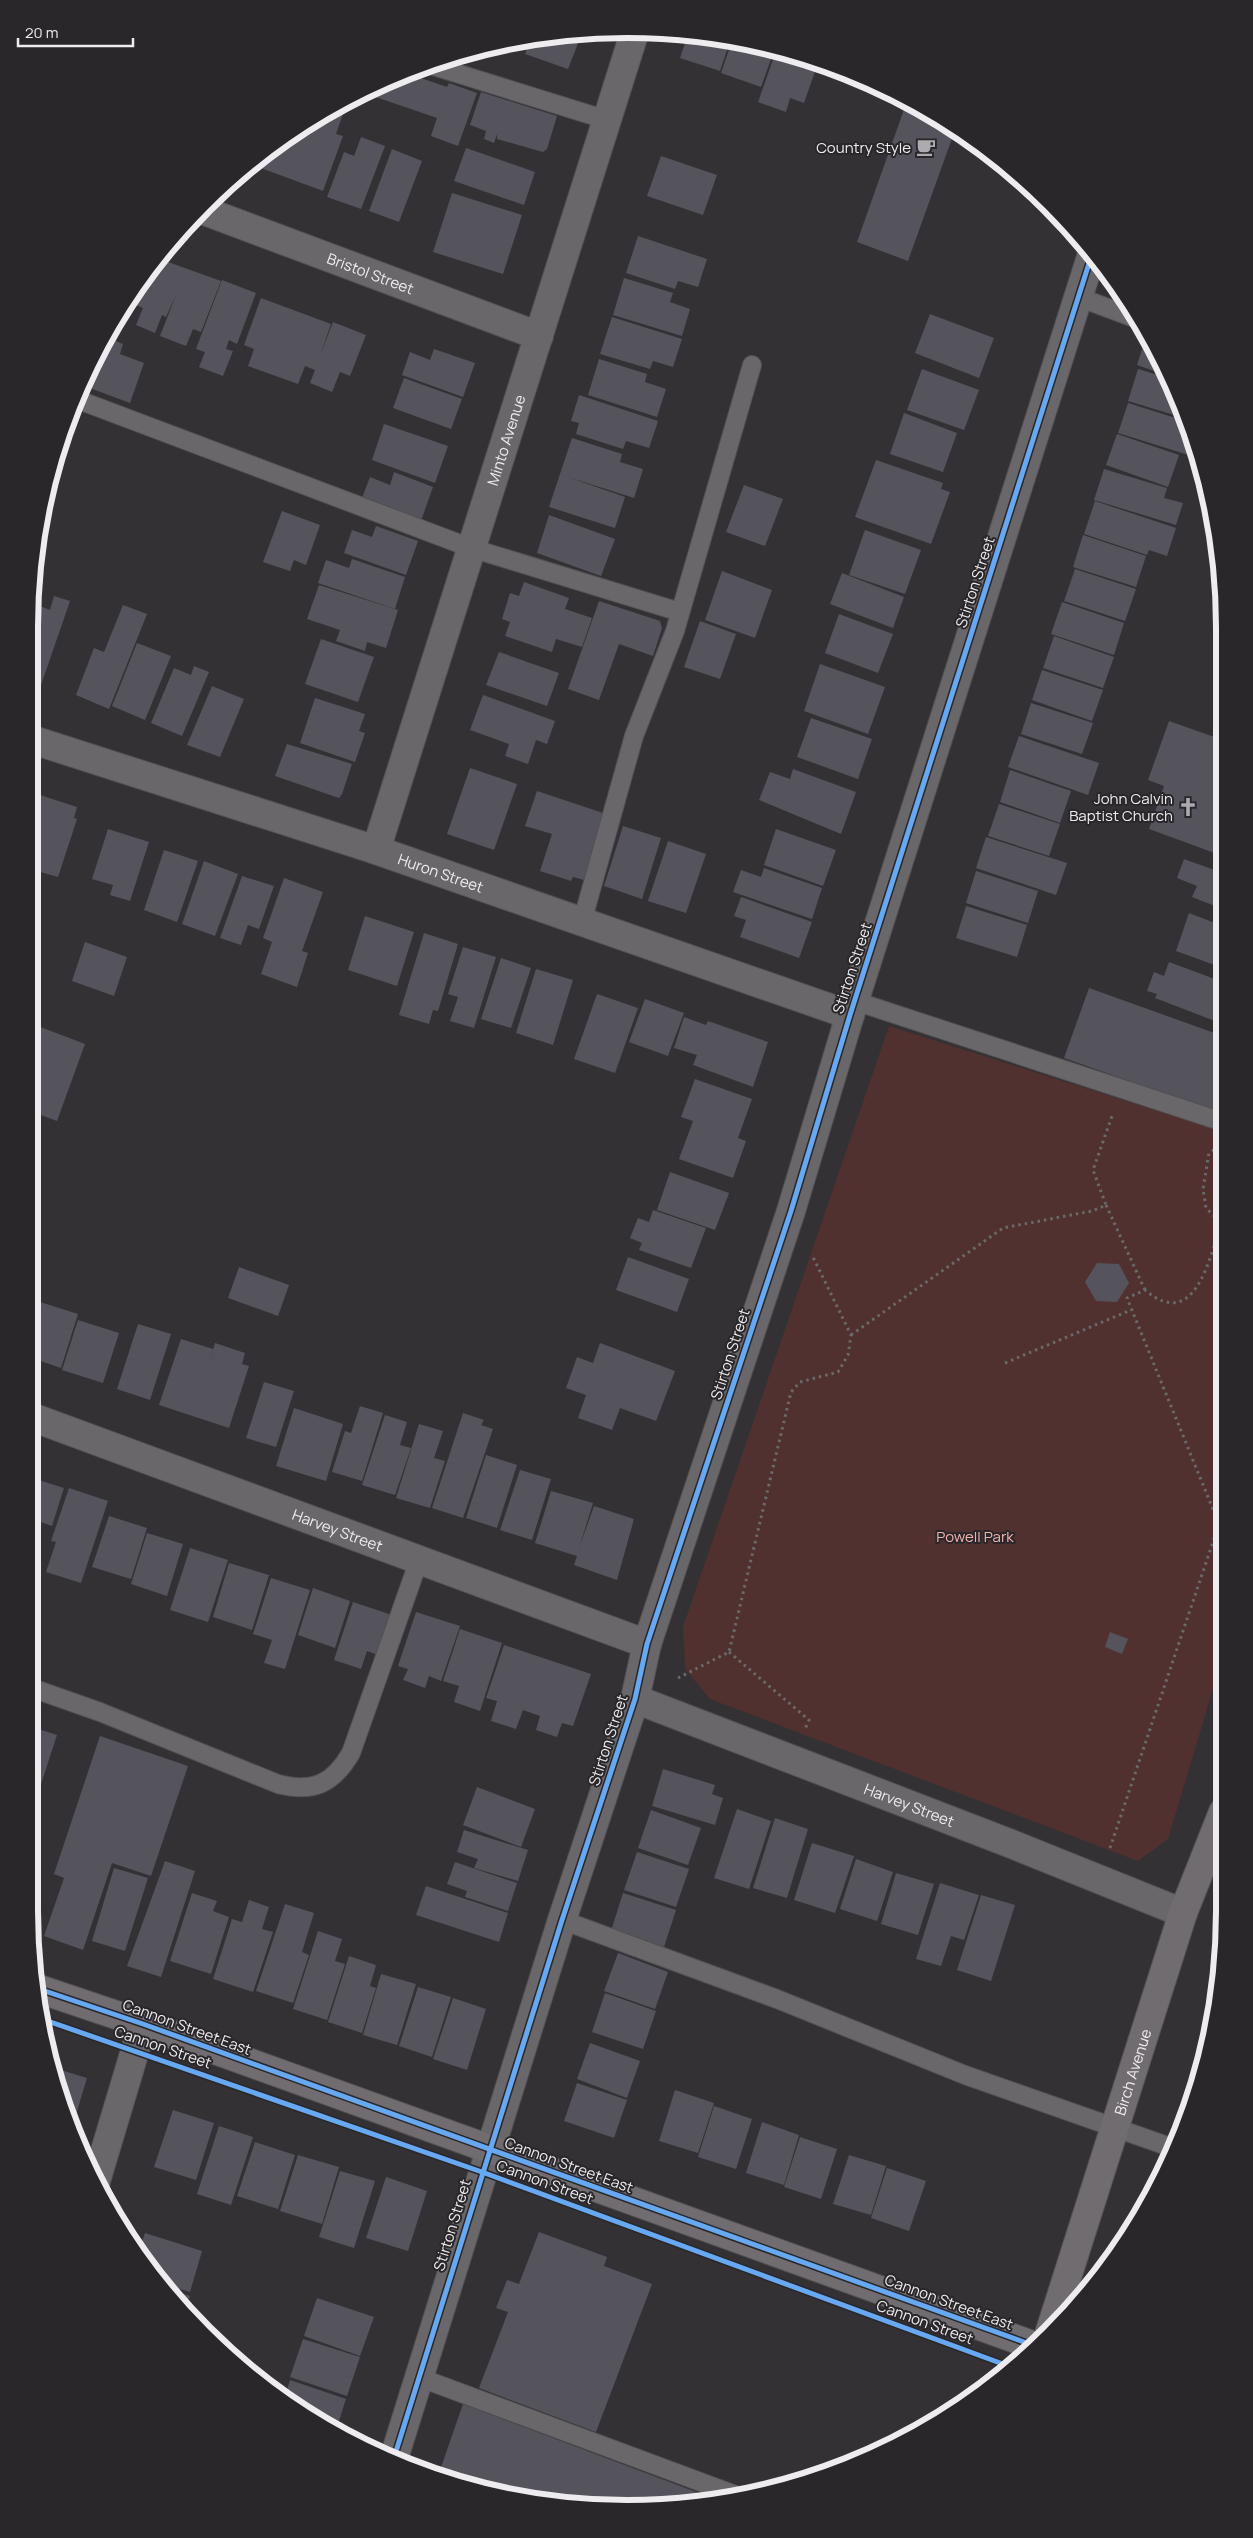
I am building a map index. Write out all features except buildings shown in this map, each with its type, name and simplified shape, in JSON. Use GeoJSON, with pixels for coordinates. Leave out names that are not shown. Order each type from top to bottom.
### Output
{"type":"FeatureCollection","features":[{"type":"Feature","properties":{"kind":"main road","name":"Birch Avenue"},"geometry":{"type":"LineString","coordinates":[[1055,2315],[1183,1913],[1216,1830]]}},
{"type":"Feature","properties":{"kind":"main road","name":"Cannon Street East"},"geometry":{"type":"LineString","coordinates":[[43,1990],[143,2024],[1027,2343]]}},
{"type":"Feature","properties":{"kind":"street","name":"Minto Avenue"},"geometry":{"type":"LineString","coordinates":[[376,850],[633,38]]}},
{"type":"Feature","properties":{"kind":"street","name":"Bristol Street"},"geometry":{"type":"LineString","coordinates":[[208,212],[539,336]]}},
{"type":"Feature","properties":{"kind":"street","name":"Stirton Street"},"geometry":{"type":"LineString","coordinates":[[395,2453],[562,1920],[635,1699],[647,1644],[791,1210],[852,1008],[1089,262]]}},
{"type":"Feature","properties":{"kind":"street","name":"Huron Street"},"geometry":{"type":"LineString","coordinates":[[38,742],[376,850],[582,922],[852,1008]]}},
{"type":"Feature","properties":{"kind":"street","name":"Harvey Street"},"geometry":{"type":"LineString","coordinates":[[38,1419],[647,1644]]}},
{"type":"Feature","properties":{"kind":"street","name":"Harvey Street"},"geometry":{"type":"LineString","coordinates":[[635,1699],[1008,1843],[1183,1913]]}},
{"type":"Feature","properties":{"kind":"street"},"geometry":{"type":"LineString","coordinates":[[99,2173],[143,2024]]}},
{"type":"Feature","properties":{"kind":"lane"},"geometry":{"type":"LineString","coordinates":[[441,68],[607,120]]}},
{"type":"Feature","properties":{"kind":"lane"},"geometry":{"type":"LineString","coordinates":[[1078,297],[1126,315]]}},
{"type":"Feature","properties":{"kind":"lane"},"geometry":{"type":"LineString","coordinates":[[582,922],[634,736],[680,612],[752,365]]}},
{"type":"Feature","properties":{"kind":"lane"},"geometry":{"type":"LineString","coordinates":[[82,402],[472,548],[680,612]]}},
{"type":"Feature","properties":{"kind":"lane"},"geometry":{"type":"LineString","coordinates":[[852,1008],[1122,1087],[1216,1120]]}},
{"type":"Feature","properties":{"kind":"lane"},"geometry":{"type":"LineString","coordinates":[[38,1690],[100,1712],[278,1784],[295,1788],[313,1787],[329,1780],[342,1768],[351,1753],[419,1560]]}},
{"type":"Feature","properties":{"kind":"lane"},"geometry":{"type":"LineString","coordinates":[[562,1920],[777,1999],[965,2075],[1167,2146]]}},
{"type":"Feature","properties":{"kind":"lane"},"geometry":{"type":"LineString","coordinates":[[418,2377],[726,2491]]}},
{"type":"Feature","properties":{"kind":"path"},"geometry":{"type":"LineString","coordinates":[[1122,1087],[1093,1170],[1106,1205],[1145,1290],[1164,1302],[1186,1299],[1195,1292],[1201,1282],[1216,1238]]}},
{"type":"Feature","properties":{"kind":"path"},"geometry":{"type":"LineString","coordinates":[[1216,1149],[1209,1153],[1203,1189],[1206,1208],[1216,1219]]}},
{"type":"Feature","properties":{"kind":"path"},"geometry":{"type":"LineString","coordinates":[[851,1335],[1003,1228],[1092,1210],[1106,1205]]}},
{"type":"Feature","properties":{"kind":"path"},"geometry":{"type":"LineString","coordinates":[[730,1652],[791,1392],[800,1382],[838,1372],[848,1355],[851,1335],[791,1210]]}},
{"type":"Feature","properties":{"kind":"path"},"geometry":{"type":"LineString","coordinates":[[1145,1290],[1127,1298],[1216,1517]]}},
{"type":"Feature","properties":{"kind":"path"},"geometry":{"type":"LineString","coordinates":[[1005,1363],[1131,1310]]}},
{"type":"Feature","properties":{"kind":"path"},"geometry":{"type":"LineString","coordinates":[[1100,1881],[1216,1533]]}},
{"type":"Feature","properties":{"kind":"path"},"geometry":{"type":"LineString","coordinates":[[635,1699],[730,1652]]}},
{"type":"Feature","properties":{"kind":"path"},"geometry":{"type":"LineString","coordinates":[[730,1652],[809,1720],[793,1760]]}},
{"type":"Feature","properties":{"kind":"green space","name":"Powell Park"},"geometry":{"type":"Polygon","coordinates":[[[889,1026],[1216,1129],[1216,1679],[1168,1839],[1138,1861],[710,1699],[685,1669],[683,1627],[889,1026]]]}},
{"type":"Feature","properties":{"kind":"cycle path"},"geometry":{"type":"LineString","coordinates":[[395,2453],[562,1920],[635,1699],[647,1644],[791,1211],[850,1015],[1089,262]]}},
{"type":"Feature","properties":{"kind":"cycle path","name":"Cannon Street"},"geometry":{"type":"LineString","coordinates":[[43,1990],[143,2024],[1027,2343]]}},
{"type":"Feature","properties":{"kind":"cycle path","name":"Cannon Street"},"geometry":{"type":"LineString","coordinates":[[48,2021],[482,2172],[1003,2364]]}},
{"type":"Feature","properties":{"kind":"place","name":"Country Style"},"geometry":{"type":"Point","coordinates":[926,147]}},
{"type":"Feature","properties":{"kind":"place","name":"John Calvin Baptist Church"},"geometry":{"type":"Point","coordinates":[1188,807]}}]}
